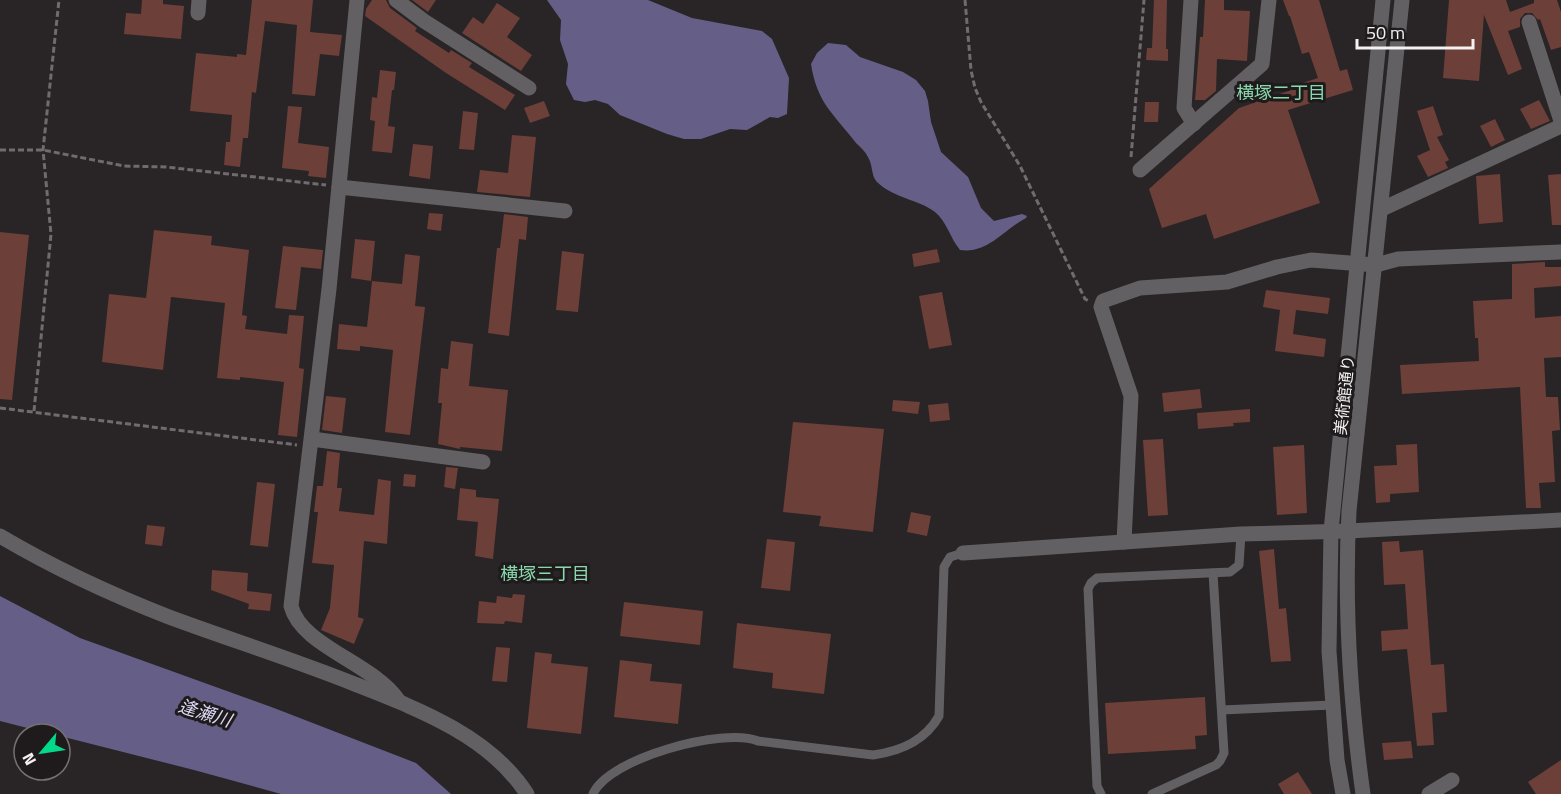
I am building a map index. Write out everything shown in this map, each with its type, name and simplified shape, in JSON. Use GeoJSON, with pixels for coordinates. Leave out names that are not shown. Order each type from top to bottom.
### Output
{"type":"FeatureCollection","features":[{"type":"Feature","properties":{"kind":"street"},"geometry":{"type":"LineString","coordinates":[[357,0],[339,186],[292,599],[293,614],[307,633],[384,684],[398,700]]}},
{"type":"Feature","properties":{"kind":"street"},"geometry":{"type":"LineString","coordinates":[[396,0],[424,21],[529,88]]}},
{"type":"Feature","properties":{"kind":"street"},"geometry":{"type":"LineString","coordinates":[[1191,0],[1184,108],[1194,124]]}},
{"type":"Feature","properties":{"kind":"street"},"geometry":{"type":"LineString","coordinates":[[1140,170],[1263,64],[1269,0]]}},
{"type":"Feature","properties":{"kind":"street","name":"美術館通り"},"geometry":{"type":"LineString","coordinates":[[1343,794],[1332,705],[1329,651],[1331,531],[1383,0]]}},
{"type":"Feature","properties":{"kind":"street","name":"美術館通り"},"geometry":{"type":"LineString","coordinates":[[1363,794],[1350,680],[1347,616],[1348,531],[1402,0]]}},
{"type":"Feature","properties":{"kind":"street"},"geometry":{"type":"LineString","coordinates":[[1529,22],[1561,121]]}},
{"type":"Feature","properties":{"kind":"street"},"geometry":{"type":"LineString","coordinates":[[1382,209],[1561,126]]}},
{"type":"Feature","properties":{"kind":"street"},"geometry":{"type":"LineString","coordinates":[[339,186],[566,211]]}},
{"type":"Feature","properties":{"kind":"street"},"geometry":{"type":"LineString","coordinates":[[1124,542],[1131,396],[1101,307],[1103,301],[1140,288],[1227,282],[1277,267],[1311,260],[1376,265],[1398,259],[1561,252]]}},
{"type":"Feature","properties":{"kind":"street"},"geometry":{"type":"LineString","coordinates":[[311,444],[483,462]]}},
{"type":"Feature","properties":{"kind":"street"},"geometry":{"type":"LineString","coordinates":[[963,553],[1241,534],[1561,520]]}},
{"type":"Feature","properties":{"kind":"street"},"geometry":{"type":"LineString","coordinates":[[0,536],[62,572],[168,616],[302,663],[425,712],[485,750],[502,764],[527,794]]}},
{"type":"Feature","properties":{"kind":"street"},"geometry":{"type":"LineString","coordinates":[[1429,794],[1452,780]]}},
{"type":"Feature","properties":{"kind":"lane"},"geometry":{"type":"LineString","coordinates":[[1101,794],[1097,786],[1088,589],[1091,583],[1097,578],[1230,572],[1239,565],[1241,534]]}},
{"type":"Feature","properties":{"kind":"lane"},"geometry":{"type":"LineString","coordinates":[[593,794],[598,784],[628,764],[682,745],[728,738],[750,738],[758,741],[873,755],[887,753],[917,741],[932,728],[939,716],[944,567],[950,557],[963,553]]}},
{"type":"Feature","properties":{"kind":"lane"},"geometry":{"type":"LineString","coordinates":[[1152,794],[1220,761],[1224,753],[1213,573]]}},
{"type":"Feature","properties":{"kind":"lane"},"geometry":{"type":"LineString","coordinates":[[1222,710],[1332,705]]}},
{"type":"Feature","properties":{"kind":"path"},"geometry":{"type":"LineString","coordinates":[[34,411],[51,234],[44,150],[59,0]]}},
{"type":"Feature","properties":{"kind":"path"},"geometry":{"type":"LineString","coordinates":[[965,0],[971,70],[981,102],[1020,166],[1085,299],[1101,307]]}},
{"type":"Feature","properties":{"kind":"path"},"geometry":{"type":"LineString","coordinates":[[1140,170],[1131,159],[1144,0]]}},
{"type":"Feature","properties":{"kind":"path"},"geometry":{"type":"LineString","coordinates":[[0,150],[44,150],[124,166],[166,168],[339,186]]}},
{"type":"Feature","properties":{"kind":"path"},"geometry":{"type":"LineString","coordinates":[[0,408],[305,446],[311,444]]}},
{"type":"Feature","properties":{"kind":"water"},"geometry":{"type":"Polygon","coordinates":[[[547,0],[648,0],[692,18],[762,31],[772,39],[789,78],[787,114],[778,118],[770,117],[747,130],[730,129],[701,139],[684,139],[620,115],[608,104],[595,100],[585,102],[574,100],[566,84],[568,64],[560,40],[561,20],[547,0]]]}},
{"type":"Feature","properties":{"kind":"water"},"geometry":{"type":"Polygon","coordinates":[[[828,43],[846,45],[860,57],[903,72],[916,80],[925,91],[931,122],[941,152],[968,177],[981,208],[994,221],[1022,214],[1027,216],[1026,218],[987,245],[970,250],[960,250],[943,220],[935,212],[891,192],[877,182],[867,155],[833,115],[817,89],[811,64],[817,53],[828,43]]]}},
{"type":"Feature","properties":{"kind":"water","name":"逢瀬川"},"geometry":{"type":"Polygon","coordinates":[[[0,596],[80,638],[274,708],[416,763],[451,794],[281,794],[72,739],[72,722],[12,722],[12,724],[0,721],[0,596]]]}},
{"type":"Feature","properties":{"kind":"building"},"geometry":{"type":"Polygon","coordinates":[[[142,0],[163,0],[163,4],[184,6],[181,39],[124,34],[126,13],[141,14],[142,0]]]}},
{"type":"Feature","properties":{"kind":"building"},"geometry":{"type":"Polygon","coordinates":[[[252,0],[313,0],[310,32],[342,35],[339,56],[320,54],[315,96],[292,94],[297,25],[265,21],[256,93],[252,92],[248,138],[243,138],[240,167],[224,165],[226,142],[230,142],[232,115],[190,111],[196,53],[237,57],[237,54],[246,55],[252,0]]]}},
{"type":"Feature","properties":{"kind":"building"},"geometry":{"type":"Polygon","coordinates":[[[372,0],[386,0],[390,8],[417,28],[415,31],[449,53],[451,50],[472,63],[469,67],[515,95],[505,110],[446,73],[365,16],[366,9],[372,0]]]}},
{"type":"Feature","properties":{"kind":"building"},"geometry":{"type":"Polygon","coordinates":[[[412,0],[436,0],[428,12],[412,0]]]}},
{"type":"Feature","properties":{"kind":"building"},"geometry":{"type":"Polygon","coordinates":[[[1154,0],[1167,0],[1166,49],[1168,49],[1168,61],[1146,60],[1147,48],[1152,48],[1154,0]]]}},
{"type":"Feature","properties":{"kind":"building"},"geometry":{"type":"Polygon","coordinates":[[[1205,0],[1224,0],[1224,10],[1250,11],[1247,61],[1217,59],[1216,91],[1205,100],[1195,100],[1200,37],[1203,37],[1205,0]]]}},
{"type":"Feature","properties":{"kind":"building"},"geometry":{"type":"Polygon","coordinates":[[[1283,0],[1319,0],[1340,71],[1347,69],[1353,90],[1288,110],[1320,203],[1214,239],[1206,214],[1162,228],[1149,189],[1239,108],[1297,88],[1296,85],[1318,78],[1309,52],[1302,54],[1283,0]]]}},
{"type":"Feature","properties":{"kind":"building"},"geometry":{"type":"Polygon","coordinates":[[[1449,0],[1506,0],[1510,12],[1534,3],[1534,0],[1557,0],[1561,12],[1561,47],[1551,50],[1540,19],[1538,20],[1532,13],[1525,13],[1520,19],[1520,27],[1508,31],[1522,69],[1508,75],[1484,15],[1479,81],[1443,78],[1449,0]]]}},
{"type":"Feature","properties":{"kind":"building"},"geometry":{"type":"Polygon","coordinates":[[[497,3],[520,18],[507,37],[532,55],[521,71],[462,33],[473,17],[483,24],[497,3]]]}},
{"type":"Feature","properties":{"kind":"building"},"geometry":{"type":"Polygon","coordinates":[[[380,70],[396,72],[388,126],[395,127],[392,153],[372,151],[375,121],[370,120],[372,97],[377,98],[380,70]]]}},
{"type":"Feature","properties":{"kind":"building"},"geometry":{"type":"Polygon","coordinates":[[[1539,100],[1550,121],[1531,129],[1520,109],[1539,100]]]}},
{"type":"Feature","properties":{"kind":"building"},"geometry":{"type":"Polygon","coordinates":[[[544,101],[550,116],[530,123],[524,108],[544,101]]]}},
{"type":"Feature","properties":{"kind":"building"},"geometry":{"type":"Polygon","coordinates":[[[1145,102],[1159,102],[1158,122],[1144,122],[1145,102]]]}},
{"type":"Feature","properties":{"kind":"building"},"geometry":{"type":"Polygon","coordinates":[[[288,106],[302,107],[298,143],[329,147],[326,178],[308,176],[309,171],[282,168],[288,106]]]}},
{"type":"Feature","properties":{"kind":"building"},"geometry":{"type":"Polygon","coordinates":[[[1433,106],[1443,135],[1437,137],[1449,160],[1445,162],[1448,168],[1428,177],[1417,156],[1430,150],[1417,111],[1433,106]]]}},
{"type":"Feature","properties":{"kind":"building"},"geometry":{"type":"Polygon","coordinates":[[[463,111],[478,113],[474,150],[459,149],[463,111]]]}},
{"type":"Feature","properties":{"kind":"building"},"geometry":{"type":"Polygon","coordinates":[[[1495,119],[1505,140],[1491,147],[1480,126],[1495,119]]]}},
{"type":"Feature","properties":{"kind":"building"},"geometry":{"type":"Polygon","coordinates":[[[512,135],[536,137],[530,197],[477,192],[480,170],[508,173],[512,135]]]}},
{"type":"Feature","properties":{"kind":"building"},"geometry":{"type":"Polygon","coordinates":[[[413,144],[433,146],[430,179],[409,176],[413,144]]]}},
{"type":"Feature","properties":{"kind":"building"},"geometry":{"type":"Polygon","coordinates":[[[1500,174],[1503,222],[1479,224],[1476,176],[1500,174]]]}},
{"type":"Feature","properties":{"kind":"building"},"geometry":{"type":"Polygon","coordinates":[[[1561,174],[1561,225],[1552,225],[1548,175],[1561,174]]]}},
{"type":"Feature","properties":{"kind":"building"},"geometry":{"type":"Polygon","coordinates":[[[429,213],[443,214],[441,231],[427,229],[429,213]]]}},
{"type":"Feature","properties":{"kind":"building"},"geometry":{"type":"Polygon","coordinates":[[[504,214],[528,217],[526,240],[519,239],[509,336],[488,333],[497,248],[500,248],[504,214]]]}},
{"type":"Feature","properties":{"kind":"building"},"geometry":{"type":"Polygon","coordinates":[[[154,230],[212,236],[211,245],[249,250],[242,315],[247,316],[245,329],[287,334],[289,315],[304,316],[299,368],[304,369],[297,437],[278,435],[284,382],[240,377],[240,380],[217,378],[225,303],[171,297],[163,370],[102,362],[109,294],[146,298],[154,230]]]}},
{"type":"Feature","properties":{"kind":"building"},"geometry":{"type":"Polygon","coordinates":[[[0,232],[29,235],[12,400],[0,399],[0,232]]]}},
{"type":"Feature","properties":{"kind":"building"},"geometry":{"type":"Polygon","coordinates":[[[355,239],[375,241],[371,281],[351,278],[355,239]]]}},
{"type":"Feature","properties":{"kind":"building"},"geometry":{"type":"Polygon","coordinates":[[[283,246],[323,250],[321,269],[301,267],[296,310],[275,308],[283,246]]]}},
{"type":"Feature","properties":{"kind":"building"},"geometry":{"type":"Polygon","coordinates":[[[937,249],[940,262],[914,267],[912,254],[937,249]]]}},
{"type":"Feature","properties":{"kind":"building"},"geometry":{"type":"Polygon","coordinates":[[[562,251],[584,254],[578,312],[556,310],[562,251]]]}},
{"type":"Feature","properties":{"kind":"building"},"geometry":{"type":"Polygon","coordinates":[[[405,254],[420,256],[415,306],[425,307],[410,435],[385,432],[393,350],[360,346],[360,351],[337,349],[339,324],[367,327],[372,281],[402,284],[405,254]]]}},
{"type":"Feature","properties":{"kind":"building"},"geometry":{"type":"Polygon","coordinates":[[[1545,262],[1545,267],[1561,267],[1561,286],[1534,288],[1535,318],[1561,316],[1561,357],[1544,358],[1546,397],[1558,397],[1560,430],[1552,431],[1555,482],[1539,483],[1541,508],[1526,508],[1520,387],[1402,394],[1400,365],[1479,361],[1473,301],[1512,299],[1512,264],[1545,262]]]}},
{"type":"Feature","properties":{"kind":"building"},"geometry":{"type":"Polygon","coordinates":[[[1266,290],[1330,298],[1328,314],[1296,310],[1293,334],[1326,339],[1324,357],[1275,351],[1280,310],[1263,307],[1266,290]]]}},
{"type":"Feature","properties":{"kind":"building"},"geometry":{"type":"Polygon","coordinates":[[[942,292],[952,345],[929,349],[919,296],[942,292]]]}},
{"type":"Feature","properties":{"kind":"building"},"geometry":{"type":"Polygon","coordinates":[[[451,341],[473,344],[469,386],[508,390],[502,451],[460,447],[460,449],[438,444],[442,403],[438,403],[441,368],[448,369],[451,341]]]}},
{"type":"Feature","properties":{"kind":"building"},"geometry":{"type":"Polygon","coordinates":[[[1200,389],[1202,408],[1164,412],[1162,393],[1200,389]]]}},
{"type":"Feature","properties":{"kind":"building"},"geometry":{"type":"Polygon","coordinates":[[[326,396],[346,398],[342,433],[322,430],[326,396]]]}},
{"type":"Feature","properties":{"kind":"building"},"geometry":{"type":"Polygon","coordinates":[[[893,400],[920,402],[918,414],[892,411],[893,400]]]}},
{"type":"Feature","properties":{"kind":"building"},"geometry":{"type":"Polygon","coordinates":[[[948,403],[950,420],[930,422],[928,405],[948,403]]]}},
{"type":"Feature","properties":{"kind":"building"},"geometry":{"type":"Polygon","coordinates":[[[1250,409],[1250,422],[1233,423],[1234,426],[1198,429],[1197,413],[1250,409]]]}},
{"type":"Feature","properties":{"kind":"building"},"geometry":{"type":"Polygon","coordinates":[[[793,422],[884,429],[873,532],[819,526],[821,516],[783,512],[793,422]]]}},
{"type":"Feature","properties":{"kind":"building"},"geometry":{"type":"Polygon","coordinates":[[[1163,439],[1168,515],[1148,516],[1143,440],[1163,439]]]}},
{"type":"Feature","properties":{"kind":"building"},"geometry":{"type":"Polygon","coordinates":[[[1417,444],[1419,492],[1390,494],[1390,502],[1376,503],[1374,466],[1397,465],[1396,445],[1417,444]]]}},
{"type":"Feature","properties":{"kind":"building"},"geometry":{"type":"Polygon","coordinates":[[[1304,445],[1307,513],[1277,515],[1273,447],[1304,445]]]}},
{"type":"Feature","properties":{"kind":"building"},"geometry":{"type":"Polygon","coordinates":[[[327,451],[340,453],[337,488],[342,488],[339,511],[374,515],[378,479],[391,481],[387,544],[364,541],[358,617],[364,619],[354,644],[321,630],[330,608],[334,565],[312,563],[318,512],[314,512],[317,486],[323,486],[327,451]]]}},
{"type":"Feature","properties":{"kind":"building"},"geometry":{"type":"Polygon","coordinates":[[[446,467],[458,468],[455,489],[444,487],[446,467]]]}},
{"type":"Feature","properties":{"kind":"building"},"geometry":{"type":"Polygon","coordinates":[[[404,474],[416,475],[415,487],[403,486],[404,474]]]}},
{"type":"Feature","properties":{"kind":"building"},"geometry":{"type":"Polygon","coordinates":[[[257,482],[275,484],[268,547],[250,545],[257,482]]]}},
{"type":"Feature","properties":{"kind":"building"},"geometry":{"type":"Polygon","coordinates":[[[460,488],[476,490],[476,497],[499,499],[493,559],[475,556],[478,522],[457,520],[460,488]]]}},
{"type":"Feature","properties":{"kind":"building"},"geometry":{"type":"Polygon","coordinates":[[[911,512],[931,516],[927,536],[907,532],[911,512]]]}},
{"type":"Feature","properties":{"kind":"building"},"geometry":{"type":"Polygon","coordinates":[[[147,525],[165,527],[162,546],[145,544],[147,525]]]}},
{"type":"Feature","properties":{"kind":"building"},"geometry":{"type":"Polygon","coordinates":[[[767,539],[795,542],[790,591],[761,588],[767,539]]]}},
{"type":"Feature","properties":{"kind":"building"},"geometry":{"type":"Polygon","coordinates":[[[1399,541],[1400,552],[1423,550],[1431,665],[1444,664],[1447,712],[1432,713],[1434,745],[1417,746],[1407,649],[1382,651],[1381,631],[1408,629],[1405,584],[1384,585],[1382,542],[1399,541]]]}},
{"type":"Feature","properties":{"kind":"building"},"geometry":{"type":"Polygon","coordinates":[[[1274,549],[1279,609],[1286,608],[1291,661],[1271,662],[1259,551],[1274,549]]]}},
{"type":"Feature","properties":{"kind":"building"},"geometry":{"type":"Polygon","coordinates":[[[212,570],[248,573],[247,591],[272,594],[270,611],[248,609],[249,604],[211,590],[212,570]]]}},
{"type":"Feature","properties":{"kind":"building"},"geometry":{"type":"Polygon","coordinates":[[[513,594],[525,595],[522,623],[505,621],[504,624],[477,623],[479,601],[496,603],[497,596],[512,598],[513,594]]]}},
{"type":"Feature","properties":{"kind":"building"},"geometry":{"type":"Polygon","coordinates":[[[624,602],[703,611],[700,645],[620,636],[624,602]]]}},
{"type":"Feature","properties":{"kind":"building"},"geometry":{"type":"Polygon","coordinates":[[[737,623],[831,634],[824,694],[772,688],[773,673],[733,668],[737,623]]]}},
{"type":"Feature","properties":{"kind":"building"},"geometry":{"type":"Polygon","coordinates":[[[496,647],[510,648],[507,682],[492,681],[496,647]]]}},
{"type":"Feature","properties":{"kind":"building"},"geometry":{"type":"Polygon","coordinates":[[[535,652],[552,654],[551,663],[588,667],[581,734],[527,728],[535,652]]]}},
{"type":"Feature","properties":{"kind":"building"},"geometry":{"type":"Polygon","coordinates":[[[620,660],[652,664],[650,681],[682,684],[678,724],[614,717],[620,660]]]}},
{"type":"Feature","properties":{"kind":"building"},"geometry":{"type":"Polygon","coordinates":[[[1205,697],[1207,735],[1195,736],[1196,749],[1108,754],[1105,703],[1205,697]]]}},
{"type":"Feature","properties":{"kind":"building"},"geometry":{"type":"Polygon","coordinates":[[[1411,741],[1413,758],[1384,760],[1382,743],[1411,741]]]}},
{"type":"Feature","properties":{"kind":"building"},"geometry":{"type":"Polygon","coordinates":[[[1561,760],[1561,794],[1536,794],[1528,782],[1561,760]]]}},
{"type":"Feature","properties":{"kind":"building"},"geometry":{"type":"Polygon","coordinates":[[[1298,772],[1312,794],[1284,794],[1278,784],[1298,772]]]}},
{"type":"Feature","properties":{"kind":"district","name":"横塚二丁目"},"geometry":{"type":"Point","coordinates":[1281,92]}},
{"type":"Feature","properties":{"kind":"district","name":"横塚三丁目"},"geometry":{"type":"Point","coordinates":[545,573]}}]}
